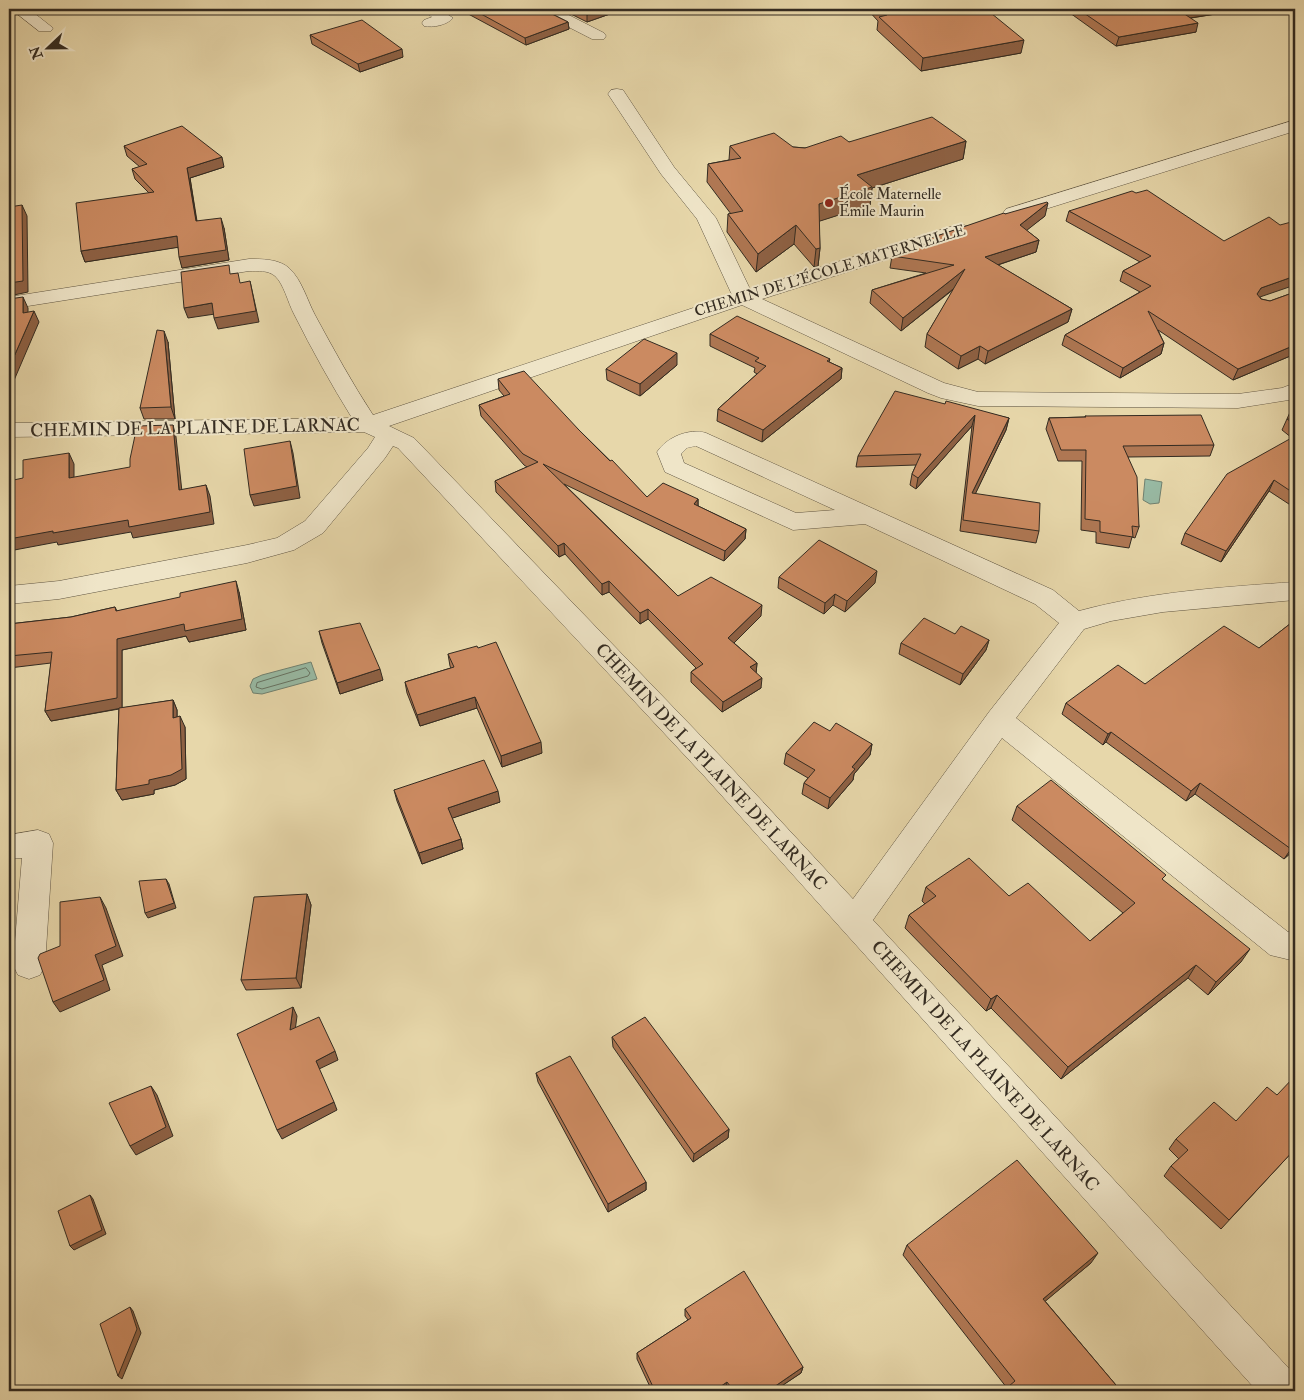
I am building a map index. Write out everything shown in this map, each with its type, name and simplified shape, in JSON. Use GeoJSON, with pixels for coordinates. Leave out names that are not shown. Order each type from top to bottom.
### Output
{"type":"FeatureCollection","features":[{"type":"Feature","properties":{"kind":"street"},"geometry":{"type":"LineString","coordinates":[[19,9],[45,28]]}},
{"type":"Feature","properties":{"kind":"street"},"geometry":{"type":"LineString","coordinates":[[547,9],[598,36]]}},
{"type":"Feature","properties":{"kind":"street"},"geometry":{"type":"LineString","coordinates":[[616,94],[667,170],[706,218],[744,298],[936,388],[964,396],[994,400],[1238,401],[1287,394],[1295,390]]}},
{"type":"Feature","properties":{"kind":"street"},"geometry":{"type":"LineString","coordinates":[[994,219],[1295,125]]}},
{"type":"Feature","properties":{"kind":"street","name":"CHEMIN DE L'ÉCOLE MATERNELLE"},"geometry":{"type":"LineString","coordinates":[[378,430],[744,298],[975,225]]}},
{"type":"Feature","properties":{"kind":"street"},"geometry":{"type":"LineString","coordinates":[[9,303],[248,265],[266,265],[281,271],[289,280],[297,300],[335,373],[378,430],[377,453],[314,528],[285,544],[247,554],[59,590],[9,595]]}},
{"type":"Feature","properties":{"kind":"street","name":"CHEMIN DE LA PLAINE DE LARNAC"},"geometry":{"type":"LineString","coordinates":[[9,430],[378,430],[406,443],[708,762],[1283,1391]]}},
{"type":"Feature","properties":{"kind":"street"},"geometry":{"type":"LineString","coordinates":[[868,516],[793,522],[673,467],[669,452],[679,443],[698,438],[868,516],[1044,597],[1075,622]]}},
{"type":"Feature","properties":{"kind":"street"},"geometry":{"type":"LineString","coordinates":[[854,922],[999,720],[1075,622],[1111,612],[1164,603],[1295,591]]}},
{"type":"Feature","properties":{"kind":"street"},"geometry":{"type":"LineString","coordinates":[[999,720],[1281,944],[1295,947]]}},
{"type":"Feature","properties":{"kind":"street"},"geometry":{"type":"LineString","coordinates":[[9,847],[38,843],[29,965]]}},
{"type":"Feature","properties":{"kind":"water"},"geometry":{"type":"Polygon","coordinates":[[[1145,479],[1162,482],[1159,503],[1150,504],[1143,500],[1145,479]]]}},
{"type":"Feature","properties":{"kind":"water"},"geometry":{"type":"Polygon","coordinates":[[[311,662],[317,679],[262,694],[253,693],[250,686],[253,679],[311,662]]]}},
{"type":"Feature","properties":{"kind":"building"},"geometry":{"type":"Polygon","coordinates":[[[472,9],[542,9],[568,22],[525,38],[472,9]]]}},
{"type":"Feature","properties":{"kind":"building"},"geometry":{"type":"Polygon","coordinates":[[[575,9],[604,9],[587,15],[575,9]]]}},
{"type":"Feature","properties":{"kind":"building"},"geometry":{"type":"Polygon","coordinates":[[[881,9],[986,9],[1024,40],[923,58],[879,17],[887,15],[881,9]]]}},
{"type":"Feature","properties":{"kind":"building"},"geometry":{"type":"Polygon","coordinates":[[[1078,9],[1195,9],[1180,11],[1198,23],[1119,37],[1078,9]]]}},
{"type":"Feature","properties":{"kind":"building"},"geometry":{"type":"Polygon","coordinates":[[[362,20],[402,49],[358,64],[310,35],[362,20]]]}},
{"type":"Feature","properties":{"kind":"building"},"geometry":{"type":"Polygon","coordinates":[[[932,117],[966,141],[857,175],[872,187],[819,204],[820,248],[816,249],[796,225],[758,254],[728,214],[743,211],[708,164],[741,158],[730,146],[774,133],[793,147],[805,148],[841,136],[849,142],[932,117]]]}},
{"type":"Feature","properties":{"kind":"building"},"geometry":{"type":"Polygon","coordinates":[[[182,126],[222,157],[187,168],[196,221],[221,218],[226,250],[179,257],[177,236],[81,251],[76,203],[154,192],[132,169],[147,164],[124,146],[182,126]]]}},
{"type":"Feature","properties":{"kind":"building"},"geometry":{"type":"Polygon","coordinates":[[[1147,190],[1224,241],[1269,217],[1280,225],[1295,221],[1295,276],[1261,288],[1257,294],[1261,299],[1270,301],[1295,292],[1295,345],[1238,369],[1148,311],[1164,343],[1123,368],[1065,335],[1151,286],[1123,271],[1151,256],[1069,211],[1132,191],[1136,193],[1147,190]]]}},
{"type":"Feature","properties":{"kind":"building"},"geometry":{"type":"Polygon","coordinates":[[[1047,202],[1020,225],[1039,240],[985,257],[1072,309],[988,351],[980,346],[961,356],[927,334],[965,269],[903,318],[872,290],[954,265],[892,256],[930,244],[925,240],[1004,213],[1047,202]]]}},
{"type":"Feature","properties":{"kind":"building"},"geometry":{"type":"Polygon","coordinates":[[[22,205],[23,281],[9,283],[9,207],[22,205]]]}},
{"type":"Feature","properties":{"kind":"building"},"geometry":{"type":"Polygon","coordinates":[[[229,265],[230,274],[238,273],[240,283],[250,281],[256,311],[214,318],[212,303],[184,308],[181,272],[229,265]]]}},
{"type":"Feature","properties":{"kind":"building"},"geometry":{"type":"Polygon","coordinates":[[[23,297],[23,313],[34,311],[9,368],[9,299],[23,297]]]}},
{"type":"Feature","properties":{"kind":"building"},"geometry":{"type":"Polygon","coordinates":[[[737,316],[830,359],[827,361],[842,368],[763,430],[718,409],[766,366],[755,361],[759,358],[710,334],[737,316]]]}},
{"type":"Feature","properties":{"kind":"building"},"geometry":{"type":"Polygon","coordinates":[[[157,330],[164,331],[171,407],[140,408],[157,330]]]}},
{"type":"Feature","properties":{"kind":"building"},"geometry":{"type":"Polygon","coordinates":[[[644,339],[677,353],[640,384],[606,369],[644,339]]]}},
{"type":"Feature","properties":{"kind":"building"},"geometry":{"type":"Polygon","coordinates":[[[524,371],[579,430],[610,461],[612,460],[647,497],[663,483],[698,499],[694,504],[746,529],[725,551],[543,464],[678,596],[711,577],[762,605],[728,638],[757,663],[750,667],[762,678],[723,702],[691,672],[703,664],[648,609],[640,613],[609,581],[602,584],[564,543],[558,546],[495,481],[538,462],[523,454],[479,405],[510,394],[498,379],[524,371]]]}},
{"type":"Feature","properties":{"kind":"building"},"geometry":{"type":"Polygon","coordinates":[[[895,391],[945,404],[946,401],[1009,418],[972,493],[1040,503],[1039,531],[963,520],[975,415],[918,478],[912,474],[921,454],[858,456],[895,391]]]}},
{"type":"Feature","properties":{"kind":"building"},"geometry":{"type":"Polygon","coordinates":[[[1201,415],[1214,445],[1123,446],[1137,477],[1139,527],[1132,526],[1133,537],[1100,532],[1100,521],[1085,519],[1086,450],[1061,450],[1049,418],[1201,415]]]}},
{"type":"Feature","properties":{"kind":"building"},"geometry":{"type":"Polygon","coordinates":[[[1287,419],[1295,419],[1295,425],[1287,419]]]}},
{"type":"Feature","properties":{"kind":"building"},"geometry":{"type":"Polygon","coordinates":[[[173,425],[179,490],[206,485],[210,512],[129,527],[128,520],[9,539],[9,481],[23,478],[23,460],[69,453],[69,478],[130,467],[137,426],[173,425]]]}},
{"type":"Feature","properties":{"kind":"building"},"geometry":{"type":"Polygon","coordinates":[[[1295,436],[1295,494],[1274,480],[1226,551],[1185,533],[1227,474],[1295,436]]]}},
{"type":"Feature","properties":{"kind":"building"},"geometry":{"type":"Polygon","coordinates":[[[290,441],[297,486],[250,495],[244,449],[290,441]]]}},
{"type":"Feature","properties":{"kind":"building"},"geometry":{"type":"Polygon","coordinates":[[[819,540],[877,571],[847,601],[835,594],[825,603],[779,577],[819,540]]]}},
{"type":"Feature","properties":{"kind":"building"},"geometry":{"type":"Polygon","coordinates":[[[236,581],[242,619],[185,631],[184,624],[117,639],[117,698],[45,711],[52,652],[9,656],[9,624],[71,617],[115,607],[116,611],[180,597],[180,593],[236,581]]]}},
{"type":"Feature","properties":{"kind":"building"},"geometry":{"type":"Polygon","coordinates":[[[924,618],[955,634],[961,626],[989,640],[963,674],[901,643],[924,618]]]}},
{"type":"Feature","properties":{"kind":"building"},"geometry":{"type":"Polygon","coordinates":[[[1295,620],[1295,845],[1291,849],[1200,783],[1191,791],[1111,732],[1108,734],[1066,703],[1118,665],[1145,684],[1224,626],[1259,648],[1295,620]]]}},
{"type":"Feature","properties":{"kind":"building"},"geometry":{"type":"Polygon","coordinates":[[[360,623],[380,669],[337,683],[319,631],[360,623]]]}},
{"type":"Feature","properties":{"kind":"building"},"geometry":{"type":"Polygon","coordinates":[[[496,642],[541,742],[501,756],[475,697],[417,715],[405,682],[454,667],[448,654],[496,642]]]}},
{"type":"Feature","properties":{"kind":"building"},"geometry":{"type":"Polygon","coordinates":[[[173,700],[173,718],[180,716],[182,769],[171,775],[149,780],[149,784],[116,790],[119,708],[173,700]]]}},
{"type":"Feature","properties":{"kind":"building"},"geometry":{"type":"Polygon","coordinates":[[[814,722],[830,731],[836,723],[872,744],[852,767],[855,769],[830,798],[804,783],[815,770],[786,753],[814,722]]]}},
{"type":"Feature","properties":{"kind":"building"},"geometry":{"type":"Polygon","coordinates":[[[484,760],[498,791],[448,808],[461,839],[419,853],[394,790],[484,760]]]}},
{"type":"Feature","properties":{"kind":"building"},"geometry":{"type":"Polygon","coordinates":[[[1051,780],[1166,875],[1162,879],[1250,949],[1216,982],[1196,965],[1068,1067],[997,995],[991,999],[909,915],[936,896],[926,887],[969,858],[1009,896],[1028,883],[1090,941],[1135,903],[1017,806],[1051,780]]]}},
{"type":"Feature","properties":{"kind":"building"},"geometry":{"type":"Polygon","coordinates":[[[166,879],[174,903],[145,913],[139,881],[166,879]]]}},
{"type":"Feature","properties":{"kind":"building"},"geometry":{"type":"Polygon","coordinates":[[[307,894],[296,978],[241,980],[254,897],[307,894]]]}},
{"type":"Feature","properties":{"kind":"building"},"geometry":{"type":"Polygon","coordinates":[[[100,897],[116,946],[95,955],[104,980],[53,1002],[38,958],[40,954],[60,946],[60,902],[100,897]]]}},
{"type":"Feature","properties":{"kind":"building"},"geometry":{"type":"Polygon","coordinates":[[[293,1007],[290,1030],[319,1017],[335,1051],[316,1061],[334,1102],[277,1130],[237,1034],[293,1007]]]}},
{"type":"Feature","properties":{"kind":"building"},"geometry":{"type":"Polygon","coordinates":[[[645,1017],[729,1129],[694,1154],[612,1037],[645,1017]]]}},
{"type":"Feature","properties":{"kind":"building"},"geometry":{"type":"Polygon","coordinates":[[[570,1056],[646,1182],[608,1204],[536,1073],[570,1056]]]}},
{"type":"Feature","properties":{"kind":"building"},"geometry":{"type":"Polygon","coordinates":[[[1295,1076],[1295,1149],[1229,1220],[1171,1166],[1188,1150],[1176,1139],[1214,1102],[1236,1121],[1267,1087],[1277,1095],[1295,1076]]]}},
{"type":"Feature","properties":{"kind":"building"},"geometry":{"type":"Polygon","coordinates":[[[151,1086],[166,1127],[130,1146],[109,1103],[151,1086]]]}},
{"type":"Feature","properties":{"kind":"building"},"geometry":{"type":"Polygon","coordinates":[[[1017,1160],[1098,1253],[1043,1299],[1121,1391],[1003,1391],[1015,1381],[907,1245],[1017,1160]]]}},
{"type":"Feature","properties":{"kind":"building"},"geometry":{"type":"Polygon","coordinates":[[[90,1195],[102,1230],[70,1246],[58,1211],[90,1195]]]}},
{"type":"Feature","properties":{"kind":"building"},"geometry":{"type":"Polygon","coordinates":[[[744,1271],[803,1367],[771,1389],[773,1391],[734,1391],[727,1382],[714,1391],[655,1391],[637,1353],[691,1318],[685,1309],[744,1271]]]}},
{"type":"Feature","properties":{"kind":"building"},"geometry":{"type":"Polygon","coordinates":[[[130,1307],[137,1329],[118,1376],[100,1324],[130,1307]]]}},
{"type":"Feature","properties":{"kind":"place","name":"École Maternelle Émile Maurin"},"geometry":{"type":"Point","coordinates":[829,203]}}]}
